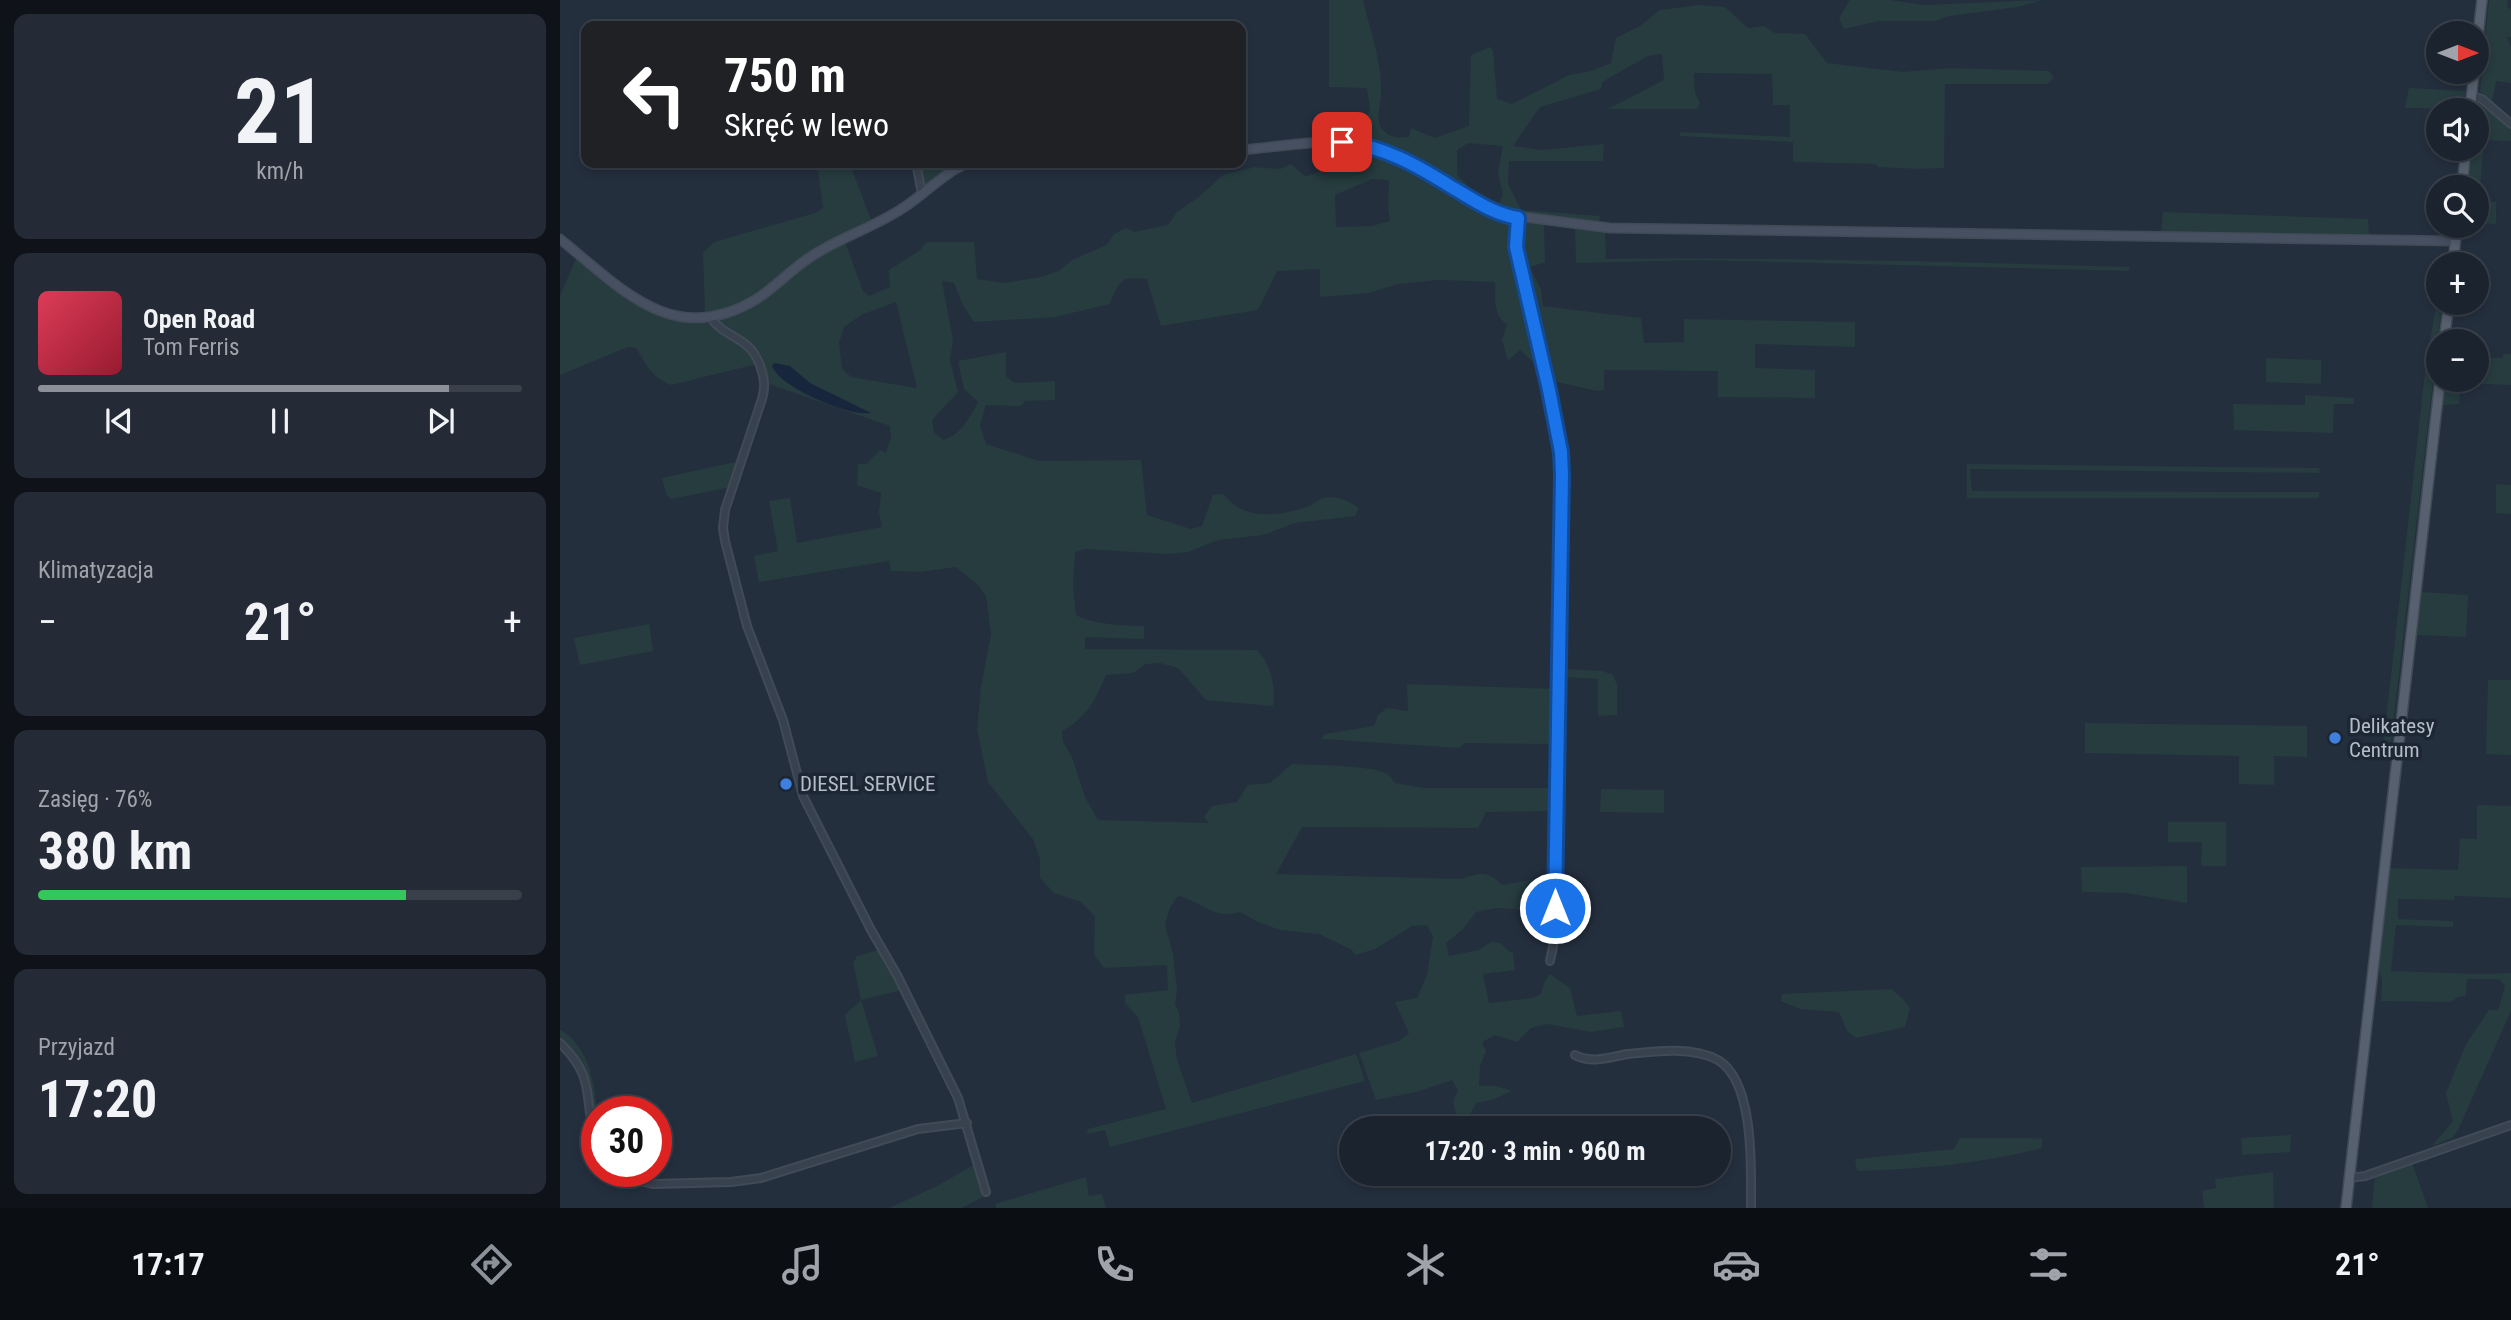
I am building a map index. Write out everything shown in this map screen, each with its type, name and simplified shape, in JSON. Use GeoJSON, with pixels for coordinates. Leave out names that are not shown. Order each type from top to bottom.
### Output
{"type":"FeatureCollection","features":[{"type":"Feature","properties":{"kind":"main road"},"geometry":{"type":"LineString","coordinates":[[2480,21],[2482,0]]}},
{"type":"Feature","properties":{"kind":"main road"},"geometry":{"type":"LineString","coordinates":[[2472,96],[2473,84]]}},
{"type":"Feature","properties":{"kind":"main road"},"geometry":{"type":"LineString","coordinates":[[2455,252],[2456,238]]}},
{"type":"Feature","properties":{"kind":"main road"},"geometry":{"type":"LineString","coordinates":[[2346,1208],[2439,392]]}},
{"type":"Feature","properties":{"kind":"street"},"geometry":{"type":"LineString","coordinates":[[2472,96],[2482,99],[2511,124]]}},
{"type":"Feature","properties":{"kind":"street"},"geometry":{"type":"LineString","coordinates":[[1246,150],[1342,142],[1373,147],[1425,170],[1486,208],[1518,218],[1629,229],[2456,241]]}},
{"type":"Feature","properties":{"kind":"street"},"geometry":{"type":"LineString","coordinates":[[917,168],[922,194]]}},
{"type":"Feature","properties":{"kind":"street"},"geometry":{"type":"LineString","coordinates":[[560,239],[641,303],[681,317],[710,317],[754,300],[807,259],[882,220],[956,168]]}},
{"type":"Feature","properties":{"kind":"street"},"geometry":{"type":"LineString","coordinates":[[1518,218],[1516,247],[1549,390],[1561,452],[1562,475],[1555,937],[1550,961]]}},
{"type":"Feature","properties":{"kind":"street"},"geometry":{"type":"LineString","coordinates":[[710,317],[718,326],[751,347],[757,356],[764,382],[762,399],[725,510],[723,528],[747,626],[783,720],[803,796],[866,921],[925,1028],[958,1098],[986,1192]]}},
{"type":"Feature","properties":{"kind":"street"},"geometry":{"type":"LineString","coordinates":[[560,1043],[574,1058],[585,1077],[589,1096]]}},
{"type":"Feature","properties":{"kind":"street"},"geometry":{"type":"LineString","coordinates":[[1576,1055],[1586,1060],[1679,1051],[1716,1059],[1726,1066],[1735,1078],[1746,1113],[1751,1208]]}},
{"type":"Feature","properties":{"kind":"street"},"geometry":{"type":"LineString","coordinates":[[672,1183],[748,1180],[774,1176],[918,1129],[967,1123]]}},
{"type":"Feature","properties":{"kind":"street"},"geometry":{"type":"LineString","coordinates":[[2349,1178],[2362,1177],[2511,1125]]}},
{"type":"Feature","properties":{"kind":"green space"},"geometry":{"type":"Polygon","coordinates":[[[1329,0],[1363,0],[1380,70],[1380,126],[1386,133],[1398,137],[1409,137],[1411,128],[1435,138],[1469,126],[1471,55],[1490,47],[1493,50],[1497,99],[1512,104],[1569,75],[1591,71],[1611,63],[1616,38],[1640,26],[1660,10],[1699,5],[1725,7],[1748,28],[1764,26],[1775,33],[1805,34],[1827,63],[1903,72],[1949,68],[2049,71],[2054,78],[2047,84],[1945,84],[1944,168],[1878,167],[1876,164],[1793,162],[1793,142],[1680,136],[1680,132],[1790,137],[1790,105],[1773,105],[1772,74],[1694,73],[1695,93],[1700,103],[1697,109],[1608,109],[1664,80],[1662,54],[1648,56],[1602,82],[1601,89],[1540,107],[1513,146],[1541,150],[1604,144],[1603,161],[1509,161],[1508,184],[1521,210],[1600,216],[1599,223],[1530,217],[1492,207],[1395,152],[1361,138],[1370,109],[1367,88],[1329,87],[1329,0]],[[1468,143],[1457,150],[1457,175],[1473,191],[1499,203],[1503,195],[1498,172],[1503,146],[1468,143]]]}},
{"type":"Feature","properties":{"kind":"green space"},"geometry":{"type":"Polygon","coordinates":[[[1850,0],[1890,0],[1925,5],[2042,0],[2018,7],[1949,16],[1936,21],[1879,21],[1844,29],[1839,18],[1850,0]]]}},
{"type":"Feature","properties":{"kind":"green space"},"geometry":{"type":"Polygon","coordinates":[[[2489,0],[2508,0],[2507,7],[2511,9],[2511,37],[2507,37],[2511,47],[2511,83],[2496,81],[2492,102],[2480,92],[2481,84],[2489,84],[2489,0]]]}},
{"type":"Feature","properties":{"kind":"green space"},"geometry":{"type":"Polygon","coordinates":[[[2409,88],[2465,91],[2465,98],[2426,98],[2426,108],[2405,108],[2409,88]]]}},
{"type":"Feature","properties":{"kind":"green space"},"geometry":{"type":"Polygon","coordinates":[[[2489,110],[2511,128],[2511,141],[2489,140],[2489,110]]]}},
{"type":"Feature","properties":{"kind":"green space"},"geometry":{"type":"Polygon","coordinates":[[[1368,150],[1384,153],[1416,167],[1501,216],[1544,223],[1545,262],[1530,267],[1541,290],[1543,306],[1641,318],[1644,343],[1684,342],[1684,319],[1855,322],[1855,347],[1755,344],[1755,368],[1815,370],[1815,398],[1718,397],[1718,371],[1604,370],[1604,390],[1597,391],[1557,382],[1548,373],[1538,353],[1538,357],[1532,361],[1520,350],[1508,360],[1502,340],[1507,324],[1497,311],[1495,282],[1438,280],[1399,284],[1368,293],[1320,297],[1320,269],[1277,271],[1258,310],[1161,326],[1147,279],[1132,278],[1122,281],[1110,304],[1055,317],[974,322],[954,283],[942,281],[953,340],[950,360],[958,392],[932,420],[934,432],[943,440],[960,430],[978,402],[964,389],[958,361],[1006,352],[1006,376],[1014,383],[1055,381],[1055,400],[1025,401],[1021,406],[986,405],[980,425],[986,444],[1039,461],[1141,460],[1147,515],[1191,529],[1202,526],[1213,495],[1224,494],[1232,503],[1252,513],[1275,514],[1298,510],[1329,497],[1343,499],[1359,508],[1355,516],[1295,523],[1263,535],[1218,540],[1188,552],[1168,554],[1085,549],[1075,552],[1073,587],[1076,615],[1099,622],[1144,626],[1144,639],[1085,637],[1085,649],[1257,650],[1269,669],[1274,691],[1273,706],[1206,700],[1178,668],[1160,663],[1146,664],[1133,673],[1106,675],[1089,708],[1062,731],[1063,742],[1072,757],[1085,797],[1098,820],[1209,823],[1204,817],[1212,806],[1237,802],[1248,785],[1270,783],[1292,764],[1380,771],[1390,776],[1395,783],[1423,788],[1554,788],[1554,811],[1486,812],[1478,828],[1302,827],[1276,874],[1461,879],[1483,874],[1502,885],[1536,879],[1552,883],[1552,907],[1540,911],[1497,908],[1476,912],[1463,929],[1446,943],[1449,956],[1479,950],[1491,942],[1500,943],[1513,952],[1515,970],[1483,974],[1489,1003],[1532,998],[1541,994],[1550,974],[1570,988],[1577,1016],[1621,1011],[1624,1027],[1591,1032],[1547,1024],[1531,1028],[1517,1042],[1495,1035],[1482,1042],[1486,1051],[1480,1066],[1479,1086],[1496,1086],[1512,1091],[1492,1100],[1476,1103],[1470,1115],[1457,1116],[1453,1102],[1458,1090],[1452,1080],[1416,1092],[1376,1100],[1359,1053],[1399,1041],[1409,1033],[1395,1002],[1417,998],[1427,975],[1433,937],[1427,925],[1412,926],[1375,949],[1355,955],[1352,950],[1319,934],[1280,930],[1240,912],[1222,914],[1178,896],[1170,907],[1165,925],[1173,954],[1177,990],[1175,1004],[1180,1026],[1175,1041],[1177,1060],[1192,1103],[1356,1054],[1365,1081],[1110,1147],[1105,1130],[1087,1134],[1088,1129],[1166,1109],[1138,1017],[1125,1003],[1125,995],[1168,990],[1167,965],[1104,968],[1094,955],[1095,916],[1081,902],[1054,893],[1040,878],[1040,859],[1033,839],[988,782],[977,729],[981,687],[991,634],[986,596],[979,586],[956,567],[920,572],[891,571],[889,561],[759,582],[754,556],[778,551],[769,501],[790,498],[797,543],[882,527],[879,512],[881,493],[857,485],[858,464],[866,464],[880,450],[886,453],[891,437],[890,426],[769,384],[762,356],[750,342],[718,321],[745,310],[809,262],[845,242],[863,291],[869,296],[890,287],[889,270],[920,250],[927,242],[974,242],[977,279],[1004,283],[1041,277],[1059,271],[1072,260],[1107,245],[1114,234],[1126,228],[1134,232],[1168,225],[1177,212],[1223,175],[1254,167],[1280,169],[1291,164],[1305,176],[1352,159],[1368,150]],[[1372,179],[1335,195],[1336,227],[1372,226],[1390,221],[1389,180],[1372,179]],[[896,302],[861,315],[844,327],[839,343],[842,368],[851,377],[917,388],[896,302]]]}},
{"type":"Feature","properties":{"kind":"green space"},"geometry":{"type":"Polygon","coordinates":[[[2470,161],[2482,161],[2481,175],[2469,175],[2470,161]]]}},
{"type":"Feature","properties":{"kind":"green space"},"geometry":{"type":"Polygon","coordinates":[[[850,168],[872,222],[807,256],[767,290],[745,302],[705,314],[703,253],[714,242],[815,213],[823,208],[818,170],[850,168]]]}},
{"type":"Feature","properties":{"kind":"green space"},"geometry":{"type":"Polygon","coordinates":[[[921,168],[948,168],[923,187],[921,168]]]}},
{"type":"Feature","properties":{"kind":"green space"},"geometry":{"type":"Polygon","coordinates":[[[2489,201],[2496,202],[2496,224],[2489,224],[2489,201]]]}},
{"type":"Feature","properties":{"kind":"green space"},"geometry":{"type":"Polygon","coordinates":[[[2163,212],[2368,219],[2369,234],[2161,234],[2163,212]]]}},
{"type":"Feature","properties":{"kind":"green space"},"geometry":{"type":"Polygon","coordinates":[[[1575,227],[1605,231],[1606,259],[1933,262],[2129,267],[2129,271],[1699,260],[1576,263],[1575,227]]]}},
{"type":"Feature","properties":{"kind":"green space"},"geometry":{"type":"Polygon","coordinates":[[[577,256],[621,295],[637,305],[674,320],[705,322],[749,349],[757,364],[671,385],[654,374],[636,348],[628,347],[560,375],[560,296],[577,256]]]}},
{"type":"Feature","properties":{"kind":"green space"},"geometry":{"type":"Polygon","coordinates":[[[2434,315],[2441,315],[2439,329],[2432,329],[2434,315]]]}},
{"type":"Feature","properties":{"kind":"green space"},"geometry":{"type":"Polygon","coordinates":[[[2503,354],[2511,354],[2511,385],[2489,384],[2489,358],[2503,358],[2503,354]]]}},
{"type":"Feature","properties":{"kind":"green space"},"geometry":{"type":"Polygon","coordinates":[[[2266,358],[2321,360],[2321,384],[2266,382],[2266,358]]]}},
{"type":"Feature","properties":{"kind":"green space"},"geometry":{"type":"Polygon","coordinates":[[[2426,364],[2426,392],[2432,392],[2391,743],[2384,742],[2426,364]]]}},
{"type":"Feature","properties":{"kind":"green space"},"geometry":{"type":"Polygon","coordinates":[[[2444,392],[2460,392],[2459,404],[2442,405],[2444,392]]]}},
{"type":"Feature","properties":{"kind":"green space"},"geometry":{"type":"Polygon","coordinates":[[[2305,395],[2354,398],[2354,404],[2334,404],[2333,433],[2234,430],[2233,404],[2305,405],[2305,395]]]}},
{"type":"Feature","properties":{"kind":"green space"},"geometry":{"type":"Polygon","coordinates":[[[740,461],[731,487],[671,499],[666,494],[662,478],[740,461]]]}},
{"type":"Feature","properties":{"kind":"green space"},"geometry":{"type":"Polygon","coordinates":[[[1967,464],[2320,468],[2319,473],[1970,469],[1972,491],[2319,492],[2319,498],[1967,498],[1967,464]]]}},
{"type":"Feature","properties":{"kind":"green space"},"geometry":{"type":"Polygon","coordinates":[[[2496,484],[2511,485],[2511,514],[2496,513],[2496,484]]]}},
{"type":"Feature","properties":{"kind":"green space"},"geometry":{"type":"Polygon","coordinates":[[[2422,592],[2468,595],[2466,637],[2417,635],[2422,592]]]}},
{"type":"Feature","properties":{"kind":"green space"},"geometry":{"type":"Polygon","coordinates":[[[649,624],[653,651],[580,665],[574,638],[649,624]]]}},
{"type":"Feature","properties":{"kind":"green space"},"geometry":{"type":"Polygon","coordinates":[[[1563,669],[1612,674],[1617,684],[1617,715],[1598,716],[1598,679],[1563,677],[1563,669]]]}},
{"type":"Feature","properties":{"kind":"green space"},"geometry":{"type":"Polygon","coordinates":[[[2488,680],[2511,680],[2511,755],[2486,754],[2488,680]]]}},
{"type":"Feature","properties":{"kind":"green space"},"geometry":{"type":"Polygon","coordinates":[[[1407,684],[1556,689],[1554,744],[1465,743],[1459,748],[1322,739],[1325,734],[1374,726],[1378,715],[1387,708],[1408,711],[1407,684]]]}},
{"type":"Feature","properties":{"kind":"green space"},"geometry":{"type":"Polygon","coordinates":[[[2085,723],[2307,726],[2307,757],[2274,756],[2274,785],[2239,784],[2239,756],[2085,753],[2085,723]]]}},
{"type":"Feature","properties":{"kind":"green space"},"geometry":{"type":"Polygon","coordinates":[[[1601,789],[1664,790],[1664,813],[1600,812],[1601,789]]]}},
{"type":"Feature","properties":{"kind":"green space"},"geometry":{"type":"Polygon","coordinates":[[[2477,805],[2511,806],[2511,898],[2455,896],[2454,900],[2398,899],[2398,919],[2453,921],[2453,927],[2396,925],[2391,971],[2511,973],[2511,1011],[2458,1130],[2452,1138],[2432,1146],[2453,1121],[2446,1093],[2466,1044],[2489,1010],[2498,1010],[2505,986],[2499,979],[2467,979],[2466,996],[2451,1002],[2381,1001],[2382,980],[2378,966],[2389,868],[2458,870],[2460,838],[2477,839],[2477,805]]]}},
{"type":"Feature","properties":{"kind":"green space"},"geometry":{"type":"Polygon","coordinates":[[[2168,822],[2226,822],[2226,866],[2201,866],[2202,842],[2168,842],[2168,822]]]}},
{"type":"Feature","properties":{"kind":"green space"},"geometry":{"type":"Polygon","coordinates":[[[2187,866],[2187,903],[2126,893],[2082,892],[2081,867],[2187,866]]]}},
{"type":"Feature","properties":{"kind":"green space"},"geometry":{"type":"Polygon","coordinates":[[[878,950],[902,990],[861,1000],[853,963],[857,956],[878,950]]]}},
{"type":"Feature","properties":{"kind":"green space"},"geometry":{"type":"Polygon","coordinates":[[[1891,989],[1910,1008],[1905,1027],[1856,1038],[1847,1031],[1839,1012],[1800,1009],[1781,1001],[1782,994],[1891,989]]]}},
{"type":"Feature","properties":{"kind":"green space"},"geometry":{"type":"Polygon","coordinates":[[[861,1000],[878,1056],[855,1062],[845,1015],[861,1000]]]}},
{"type":"Feature","properties":{"kind":"green space"},"geometry":{"type":"Polygon","coordinates":[[[560,1030],[571,1037],[579,1047],[586,1059],[595,1096],[591,1096],[587,1072],[560,1039],[560,1030]]]}},
{"type":"Feature","properties":{"kind":"green space"},"geometry":{"type":"Polygon","coordinates":[[[2291,1135],[2290,1152],[2242,1155],[2241,1138],[2291,1135]]]}},
{"type":"Feature","properties":{"kind":"green space"},"geometry":{"type":"Polygon","coordinates":[[[1960,1138],[2042,1139],[2042,1148],[1950,1165],[1857,1171],[1855,1159],[1954,1149],[1960,1138]]]}},
{"type":"Feature","properties":{"kind":"green space"},"geometry":{"type":"Polygon","coordinates":[[[2412,1163],[2428,1208],[2372,1208],[2375,1177],[2412,1163]]]}},
{"type":"Feature","properties":{"kind":"green space"},"geometry":{"type":"Polygon","coordinates":[[[975,1164],[983,1197],[961,1208],[889,1208],[937,1186],[975,1164]]]}},
{"type":"Feature","properties":{"kind":"green space"},"geometry":{"type":"Polygon","coordinates":[[[2273,1172],[2274,1208],[2204,1208],[2202,1191],[2216,1188],[2215,1179],[2273,1172]]]}},
{"type":"Feature","properties":{"kind":"green space"},"geometry":{"type":"Polygon","coordinates":[[[1086,1177],[1089,1196],[1102,1194],[1106,1208],[996,1208],[995,1204],[1086,1177]]]}},
{"type":"Feature","properties":{"kind":"water"},"geometry":{"type":"Polygon","coordinates":[[[775,363],[790,366],[810,383],[871,413],[848,410],[800,391],[777,374],[772,365],[775,363]]]}},
{"type":"Feature","properties":{"kind":"place","name":"Delikatesy Centrum"},"geometry":{"type":"Point","coordinates":[2335,738]}},
{"type":"Feature","properties":{"kind":"place","name":"DIESEL SERVICE"},"geometry":{"type":"Point","coordinates":[786,784]}},
{"type":"Feature","properties":{"kind":"route"},"geometry":{"type":"LineString","coordinates":[[1342,142],[1364,145],[1406,160],[1486,208],[1518,218],[1516,247],[1561,452],[1555,908]]}}]}
